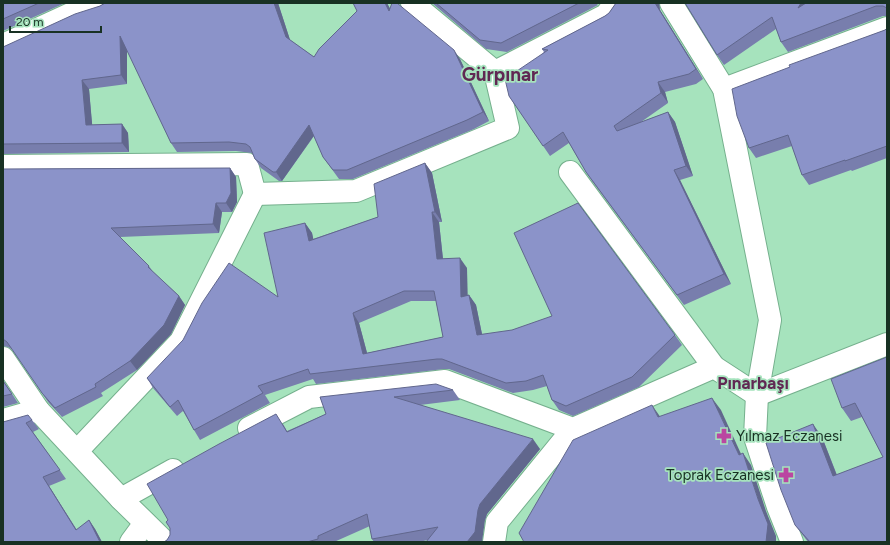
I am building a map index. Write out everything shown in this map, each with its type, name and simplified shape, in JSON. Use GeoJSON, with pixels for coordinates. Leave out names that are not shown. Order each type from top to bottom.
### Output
{"type":"FeatureCollection","features":[{"type":"Feature","properties":{"kind":"street"},"geometry":{"type":"LineString","coordinates":[[3,45],[77,11],[103,3]]}},
{"type":"Feature","properties":{"kind":"street"},"geometry":{"type":"LineString","coordinates":[[255,194],[356,191],[508,128],[495,72],[412,3]]}},
{"type":"Feature","properties":{"kind":"street"},"geometry":{"type":"LineString","coordinates":[[495,72],[606,16],[615,3]]}},
{"type":"Feature","properties":{"kind":"street"},"geometry":{"type":"LineString","coordinates":[[671,3],[724,89],[770,320],[757,395],[755,437],[778,507],[792,542]]}},
{"type":"Feature","properties":{"kind":"street"},"geometry":{"type":"LineString","coordinates":[[724,89],[887,28]]}},
{"type":"Feature","properties":{"kind":"street"},"geometry":{"type":"LineString","coordinates":[[3,166],[247,164],[255,194],[181,341],[77,451]]}},
{"type":"Feature","properties":{"kind":"street"},"geometry":{"type":"LineString","coordinates":[[570,172],[714,367],[757,395]]}},
{"type":"Feature","properties":{"kind":"street"},"geometry":{"type":"LineString","coordinates":[[757,395],[887,344]]}},
{"type":"Feature","properties":{"kind":"street"},"geometry":{"type":"LineString","coordinates":[[3,358],[38,410],[121,499],[165,542]]}},
{"type":"Feature","properties":{"kind":"street"},"geometry":{"type":"LineString","coordinates":[[494,542],[497,522],[573,429],[714,367]]}},
{"type":"Feature","properties":{"kind":"street"},"geometry":{"type":"LineString","coordinates":[[234,436],[309,397],[445,381],[573,429]]}},
{"type":"Feature","properties":{"kind":"street"},"geometry":{"type":"LineString","coordinates":[[3,420],[38,410]]}},
{"type":"Feature","properties":{"kind":"street"},"geometry":{"type":"LineString","coordinates":[[121,499],[187,462]]}},
{"type":"Feature","properties":{"kind":"street"},"geometry":{"type":"LineString","coordinates":[[131,542],[145,523]]}},
{"type":"Feature","properties":{"kind":"building"},"geometry":{"type":"Polygon","coordinates":[[[3,3],[39,3],[3,19],[3,3]]]}},
{"type":"Feature","properties":{"kind":"building"},"geometry":{"type":"Polygon","coordinates":[[[105,3],[274,3],[286,37],[314,57],[319,49],[357,11],[353,3],[385,3],[389,11],[392,3],[397,3],[454,50],[483,112],[347,170],[333,170],[323,157],[309,125],[276,172],[273,172],[255,159],[250,147],[246,144],[229,142],[171,143],[120,36],[121,75],[82,80],[86,125],[122,124],[122,143],[3,144],[3,47],[75,14],[105,3]]]}},
{"type":"Feature","properties":{"kind":"building"},"geometry":{"type":"Polygon","coordinates":[[[436,3],[579,3],[501,43],[480,40],[436,3]]]}},
{"type":"Feature","properties":{"kind":"building"},"geometry":{"type":"Polygon","coordinates":[[[616,3],[655,3],[696,69],[689,74],[658,82],[661,93],[614,126],[617,131],[668,112],[686,166],[674,170],[724,274],[677,295],[586,172],[563,132],[543,146],[509,96],[505,79],[548,50],[542,49],[605,16],[616,3]]]}},
{"type":"Feature","properties":{"kind":"building"},"geometry":{"type":"Polygon","coordinates":[[[685,3],[801,3],[798,8],[806,3],[887,3],[887,8],[883,6],[876,6],[781,42],[772,17],[717,55],[685,3]]]}},
{"type":"Feature","properties":{"kind":"building"},"geometry":{"type":"Polygon","coordinates":[[[887,28],[887,146],[802,175],[788,135],[749,148],[737,116],[732,89],[790,67],[789,65],[887,28]]]}},
{"type":"Feature","properties":{"kind":"building"},"geometry":{"type":"Polygon","coordinates":[[[425,163],[435,212],[432,212],[437,259],[460,258],[461,297],[469,295],[477,335],[512,330],[552,316],[514,233],[578,203],[675,335],[632,377],[566,406],[552,400],[543,375],[526,381],[506,383],[442,359],[437,359],[310,374],[308,369],[258,386],[263,393],[194,430],[178,400],[170,407],[147,378],[183,340],[202,303],[229,263],[278,297],[264,233],[305,223],[309,241],[378,217],[374,184],[425,163]],[[404,291],[353,313],[363,354],[443,337],[434,291],[404,291]]]}},
{"type":"Feature","properties":{"kind":"building"},"geometry":{"type":"Polygon","coordinates":[[[230,168],[231,193],[226,203],[216,203],[213,224],[111,228],[149,266],[148,267],[179,296],[164,325],[130,361],[95,384],[96,387],[55,408],[42,393],[7,342],[3,339],[3,169],[230,168]]]}},
{"type":"Feature","properties":{"kind":"building"},"geometry":{"type":"Polygon","coordinates":[[[887,357],[887,542],[810,542],[795,525],[781,490],[766,443],[813,424],[833,476],[883,457],[855,403],[842,408],[831,379],[887,357]]]}},
{"type":"Feature","properties":{"kind":"building"},"geometry":{"type":"Polygon","coordinates":[[[3,381],[12,394],[3,396],[3,381]]]}},
{"type":"Feature","properties":{"kind":"building"},"geometry":{"type":"Polygon","coordinates":[[[436,384],[453,390],[394,397],[533,439],[480,504],[475,532],[467,542],[426,542],[438,527],[372,539],[367,514],[318,536],[318,539],[307,542],[164,542],[170,535],[170,528],[166,522],[168,520],[147,484],[276,414],[287,432],[326,414],[320,397],[436,384]]]}},
{"type":"Feature","properties":{"kind":"building"},"geometry":{"type":"Polygon","coordinates":[[[712,398],[739,455],[743,453],[768,524],[766,542],[524,542],[519,533],[573,440],[652,405],[658,417],[712,398]]]}},
{"type":"Feature","properties":{"kind":"building"},"geometry":{"type":"Polygon","coordinates":[[[28,415],[32,420],[26,423],[60,470],[43,477],[76,530],[89,520],[100,542],[3,542],[3,422],[28,415]]]}},
{"type":"Feature","properties":{"kind":"place","name":"Yılmaz Eczanesi"},"geometry":{"type":"Point","coordinates":[724,436]}},
{"type":"Feature","properties":{"kind":"place","name":"Toprak Eczanesi"},"geometry":{"type":"Point","coordinates":[786,475]}},
{"type":"Feature","properties":{"kind":"district","name":"Gürpınar"},"geometry":{"type":"Point","coordinates":[500,74]}},
{"type":"Feature","properties":{"kind":"district","name":"Pınarbaşı"},"geometry":{"type":"Point","coordinates":[753,383]}}]}
